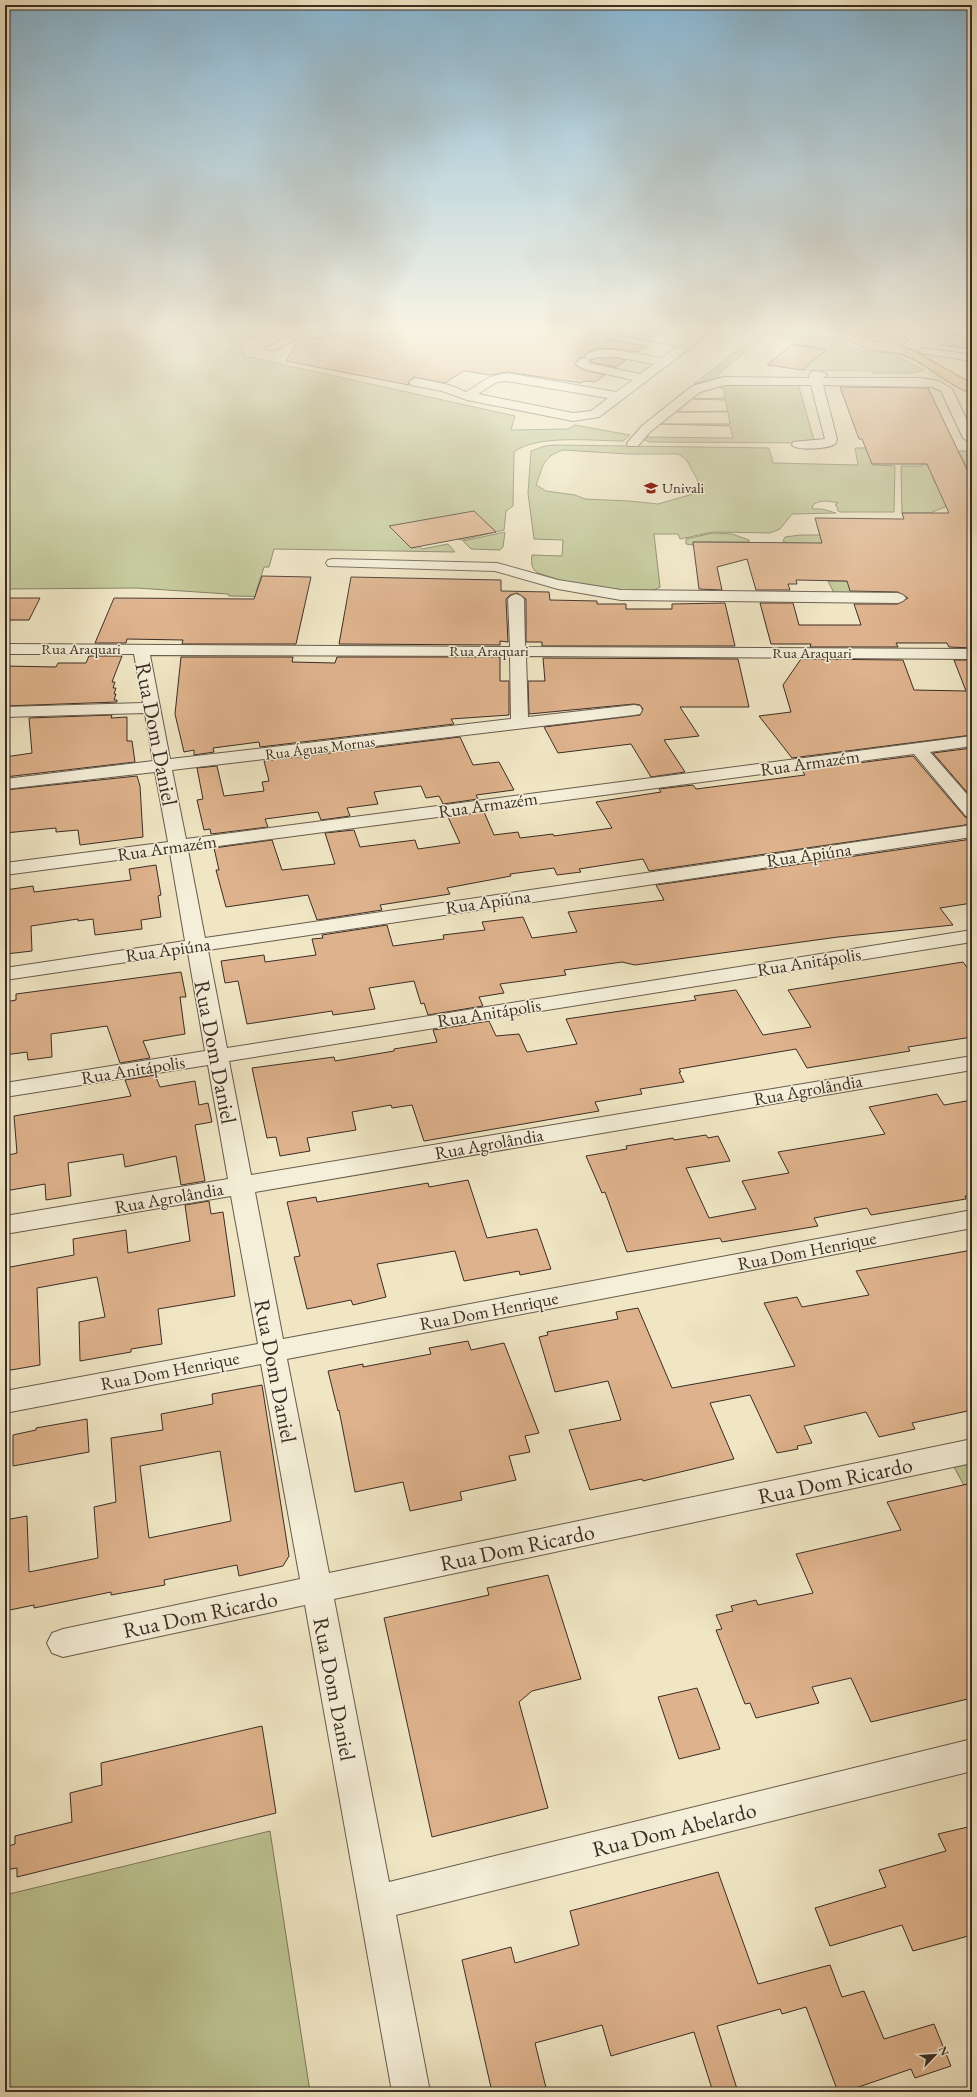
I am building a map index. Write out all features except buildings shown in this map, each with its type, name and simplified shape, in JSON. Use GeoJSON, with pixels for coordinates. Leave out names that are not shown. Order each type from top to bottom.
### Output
{"type":"FeatureCollection","features":[{"type":"Feature","properties":{"kind":"street"},"geometry":{"type":"LineString","coordinates":[[633,443],[655,423]]}},
{"type":"Feature","properties":{"kind":"street"},"geometry":{"type":"LineString","coordinates":[[798,445],[830,443],[831,439],[827,423]]}},
{"type":"Feature","properties":{"kind":"street"},"geometry":{"type":"LineString","coordinates":[[962,423],[969,438],[972,440]]}},
{"type":"Feature","properties":{"kind":"street"},"geometry":{"type":"LineString","coordinates":[[333,563],[497,567],[518,575],[547,582],[584,590],[621,595],[898,598]]}},
{"type":"Feature","properties":{"kind":"street"},"geometry":{"type":"LineString","coordinates":[[516,599],[520,724]]}},
{"type":"Feature","properties":{"kind":"street","name":"Rua Araquari"},"geometry":{"type":"LineString","coordinates":[[5,649],[972,654]]}},
{"type":"Feature","properties":{"kind":"street","name":"Rua Dom Daniel"},"geometry":{"type":"LineString","coordinates":[[141,649],[411,2092]]}},
{"type":"Feature","properties":{"kind":"street"},"geometry":{"type":"LineString","coordinates":[[5,712],[152,708]]}},
{"type":"Feature","properties":{"kind":"street","name":"Rua Águas Mornas"},"geometry":{"type":"LineString","coordinates":[[5,784],[634,710]]}},
{"type":"Feature","properties":{"kind":"street","name":"Rua Armazém"},"geometry":{"type":"LineString","coordinates":[[5,869],[972,741]]}},
{"type":"Feature","properties":{"kind":"street"},"geometry":{"type":"LineString","coordinates":[[918,748],[972,812]]}},
{"type":"Feature","properties":{"kind":"street","name":"Rua Apiúna"},"geometry":{"type":"LineString","coordinates":[[5,974],[972,831]]}},
{"type":"Feature","properties":{"kind":"street","name":"Rua Anitápolis"},"geometry":{"type":"LineString","coordinates":[[5,1090],[972,936]]}},
{"type":"Feature","properties":{"kind":"street","name":"Rua Agrolândia"},"geometry":{"type":"LineString","coordinates":[[5,1225],[972,1063]]}},
{"type":"Feature","properties":{"kind":"street","name":"Rua Dom Henrique"},"geometry":{"type":"LineString","coordinates":[[5,1402],[972,1219]]}},
{"type":"Feature","properties":{"kind":"street","name":"Rua Dom Ricardo"},"geometry":{"type":"LineString","coordinates":[[63,1643],[972,1451]]}},
{"type":"Feature","properties":{"kind":"street","name":"Rua Dom Abelardo"},"geometry":{"type":"LineString","coordinates":[[375,1903],[972,1755]]}},
{"type":"Feature","properties":{"kind":"green space"},"geometry":{"type":"Polygon","coordinates":[[[5,423],[513,423],[511,430],[568,429],[575,425],[630,435],[623,441],[566,440],[537,443],[524,446],[514,452],[513,506],[506,511],[504,530],[462,540],[389,526],[411,548],[419,546],[422,549],[448,544],[455,552],[274,549],[269,567],[264,567],[256,592],[287,597],[229,596],[228,594],[136,588],[5,589],[5,423]]]}},
{"type":"Feature","properties":{"kind":"green space"},"geometry":{"type":"Polygon","coordinates":[[[809,423],[815,443],[649,442],[643,439],[645,437],[733,438],[730,426],[661,424],[809,423]]]}},
{"type":"Feature","properties":{"kind":"green space"},"geometry":{"type":"Polygon","coordinates":[[[545,446],[769,448],[773,463],[858,465],[855,448],[867,448],[872,465],[895,466],[894,512],[840,512],[837,510],[838,508],[835,505],[838,503],[824,501],[818,502],[812,506],[813,509],[822,509],[836,513],[792,514],[780,529],[770,533],[713,532],[680,539],[678,534],[654,534],[660,587],[654,590],[637,592],[589,588],[538,573],[532,565],[532,555],[562,556],[563,540],[534,539],[528,493],[531,451],[545,446]],[[563,450],[547,459],[544,463],[536,485],[546,491],[575,495],[585,499],[658,504],[700,492],[697,479],[686,459],[678,454],[627,454],[563,450]]]}},
{"type":"Feature","properties":{"kind":"green space"},"geometry":{"type":"Polygon","coordinates":[[[917,451],[937,475],[932,476],[935,483],[940,483],[950,505],[930,513],[902,513],[901,466],[922,466],[917,451]]]}},
{"type":"Feature","properties":{"kind":"green space"},"geometry":{"type":"Polygon","coordinates":[[[951,451],[969,451],[972,458],[972,478],[960,454],[953,454],[951,451]]]}},
{"type":"Feature","properties":{"kind":"green space"},"geometry":{"type":"Polygon","coordinates":[[[505,532],[503,547],[500,550],[471,549],[463,541],[505,532]]]}},
{"type":"Feature","properties":{"kind":"green space"},"geometry":{"type":"Polygon","coordinates":[[[713,533],[732,534],[749,540],[749,542],[693,542],[693,545],[686,544],[686,539],[713,533]]]}},
{"type":"Feature","properties":{"kind":"green space"},"geometry":{"type":"Polygon","coordinates":[[[800,535],[850,535],[854,548],[787,543],[783,541],[785,537],[800,535]]]}},
{"type":"Feature","properties":{"kind":"green space"},"geometry":{"type":"Polygon","coordinates":[[[828,581],[900,582],[902,594],[834,593],[828,581]]]}},
{"type":"Feature","properties":{"kind":"green space"},"geometry":{"type":"Polygon","coordinates":[[[972,1451],[972,1500],[948,1456],[972,1451]]]}},
{"type":"Feature","properties":{"kind":"green space"},"geometry":{"type":"Polygon","coordinates":[[[270,1831],[310,2092],[5,2092],[5,1895],[270,1831]]]}},
{"type":"Feature","properties":{"kind":"place","name":"Univali"},"geometry":{"type":"Point","coordinates":[651,488]}}]}
